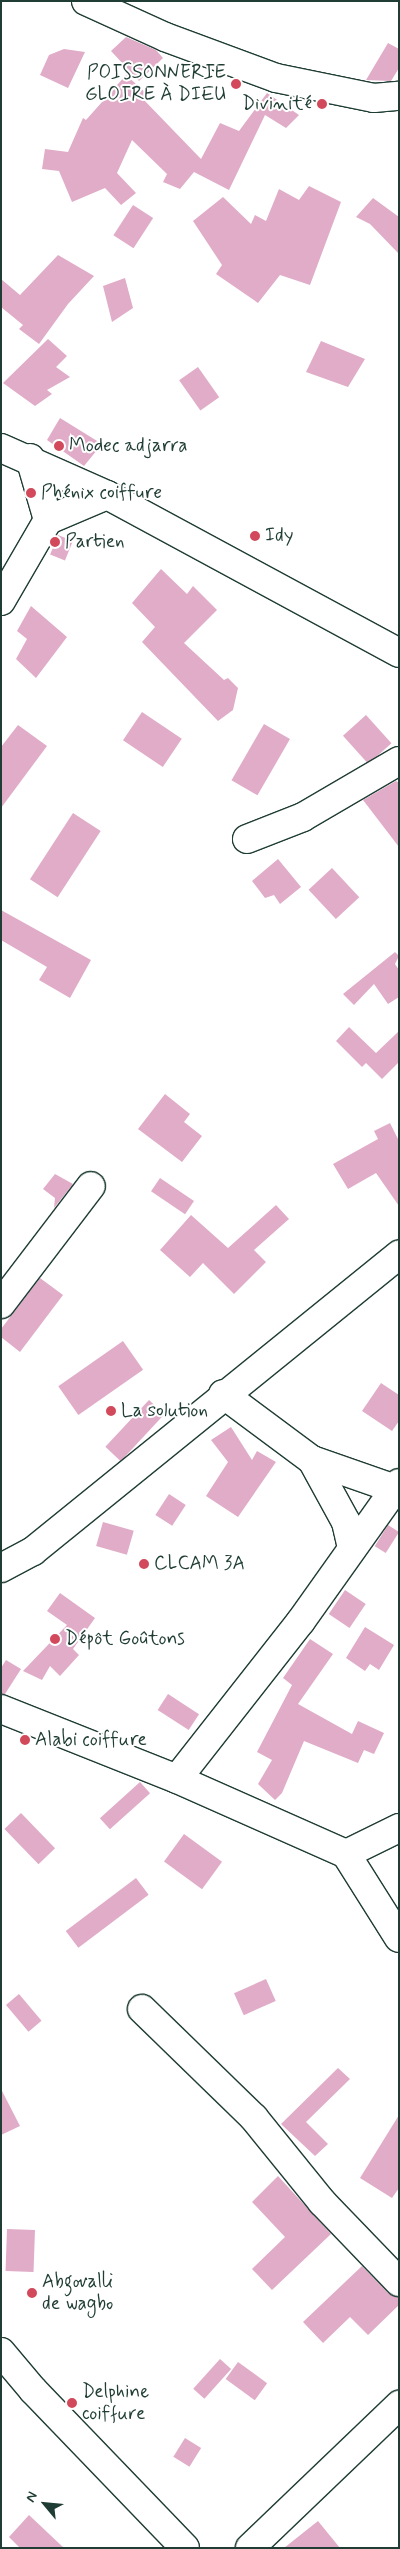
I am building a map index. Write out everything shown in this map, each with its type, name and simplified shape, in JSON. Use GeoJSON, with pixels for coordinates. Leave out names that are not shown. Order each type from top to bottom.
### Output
{"type":"FeatureCollection","features":[{"type":"Feature","properties":{"kind":"street"},"geometry":{"type":"LineString","coordinates":[[86,1],[165,37],[276,78],[374,98],[399,96]]}},
{"type":"Feature","properties":{"kind":"street"},"geometry":{"type":"LineString","coordinates":[[1,448],[30,458],[107,495],[399,653]]}},
{"type":"Feature","properties":{"kind":"street"},"geometry":{"type":"LineString","coordinates":[[30,458],[48,520]]}},
{"type":"Feature","properties":{"kind":"street"},"geometry":{"type":"LineString","coordinates":[[1,601],[48,520],[107,495]]}},
{"type":"Feature","properties":{"kind":"street"},"geometry":{"type":"LineString","coordinates":[[247,839],[303,817],[399,761]]}},
{"type":"Feature","properties":{"kind":"street"},"geometry":{"type":"LineString","coordinates":[[1,1304],[91,1186]]}},
{"type":"Feature","properties":{"kind":"street"},"geometry":{"type":"LineString","coordinates":[[1,1568],[33,1551],[223,1394],[399,1255]]}},
{"type":"Feature","properties":{"kind":"street"},"geometry":{"type":"LineString","coordinates":[[177,1779],[301,1621],[397,1486],[312,1460],[223,1394]]}},
{"type":"Feature","properties":{"kind":"street"},"geometry":{"type":"LineString","coordinates":[[312,1460],[346,1522],[352,1548]]}},
{"type":"Feature","properties":{"kind":"street"},"geometry":{"type":"LineString","coordinates":[[1,1709],[177,1779],[346,1854],[399,1938]]}},
{"type":"Feature","properties":{"kind":"street"},"geometry":{"type":"LineString","coordinates":[[346,1854],[399,1828]]}},
{"type":"Feature","properties":{"kind":"street"},"geometry":{"type":"LineString","coordinates":[[142,2009],[254,2118],[322,2202],[399,2282]]}},
{"type":"Feature","properties":{"kind":"street"},"geometry":{"type":"LineString","coordinates":[[1,2352],[33,2390],[185,2548]]}},
{"type":"Feature","properties":{"kind":"street"},"geometry":{"type":"LineString","coordinates":[[250,2548],[399,2405]]}},
{"type":"Feature","properties":{"kind":"building"},"geometry":{"type":"Polygon","coordinates":[[[126,37],[156,50],[163,58],[139,81],[111,51],[126,37]]]}},
{"type":"Feature","properties":{"kind":"building"},"geometry":{"type":"Polygon","coordinates":[[[388,43],[399,49],[399,68],[391,81],[366,80],[388,43]]]}},
{"type":"Feature","properties":{"kind":"building"},"geometry":{"type":"Polygon","coordinates":[[[64,49],[85,52],[68,88],[40,75],[49,55],[64,49]]]}},
{"type":"Feature","properties":{"kind":"building"},"geometry":{"type":"Polygon","coordinates":[[[126,75],[147,94],[143,99],[201,159],[220,123],[239,131],[267,93],[299,115],[286,128],[265,115],[229,190],[194,172],[180,189],[163,182],[167,174],[132,140],[117,173],[136,193],[121,205],[105,188],[72,202],[59,171],[42,169],[45,149],[68,152],[83,118],[86,120],[126,75]]]}},
{"type":"Feature","properties":{"kind":"building"},"geometry":{"type":"Polygon","coordinates":[[[309,186],[341,202],[310,285],[280,275],[258,303],[216,274],[222,265],[193,221],[223,197],[251,224],[255,215],[266,221],[279,189],[299,200],[309,186]]]}},
{"type":"Feature","properties":{"kind":"building"},"geometry":{"type":"Polygon","coordinates":[[[373,198],[399,217],[399,254],[370,224],[356,217],[373,198]]]}},
{"type":"Feature","properties":{"kind":"building"},"geometry":{"type":"Polygon","coordinates":[[[133,205],[153,218],[134,248],[113,235],[133,205]]]}},
{"type":"Feature","properties":{"kind":"building"},"geometry":{"type":"Polygon","coordinates":[[[58,255],[94,276],[68,304],[39,344],[19,329],[23,325],[1,307],[1,279],[20,295],[58,255]]]}},
{"type":"Feature","properties":{"kind":"building"},"geometry":{"type":"Polygon","coordinates":[[[125,278],[133,308],[112,322],[103,286],[125,278]]]}},
{"type":"Feature","properties":{"kind":"building"},"geometry":{"type":"Polygon","coordinates":[[[48,339],[67,356],[56,367],[70,377],[47,390],[52,394],[35,406],[3,383],[48,339]]]}},
{"type":"Feature","properties":{"kind":"building"},"geometry":{"type":"Polygon","coordinates":[[[321,341],[365,359],[348,387],[306,372],[321,341]]]}},
{"type":"Feature","properties":{"kind":"building"},"geometry":{"type":"Polygon","coordinates":[[[198,367],[219,397],[200,411],[179,380],[198,367]]]}},
{"type":"Feature","properties":{"kind":"building"},"geometry":{"type":"Polygon","coordinates":[[[60,418],[102,444],[84,466],[47,440],[60,418]]]}},
{"type":"Feature","properties":{"kind":"building"},"geometry":{"type":"Polygon","coordinates":[[[58,535],[73,541],[65,560],[50,554],[58,535]]]}},
{"type":"Feature","properties":{"kind":"building"},"geometry":{"type":"Polygon","coordinates":[[[161,569],[187,594],[193,586],[217,610],[184,643],[224,680],[228,678],[238,688],[233,710],[218,721],[142,642],[155,627],[132,603],[161,569]]]}},
{"type":"Feature","properties":{"kind":"building"},"geometry":{"type":"Polygon","coordinates":[[[31,606],[67,637],[36,678],[16,659],[27,639],[17,631],[31,606]]]}},
{"type":"Feature","properties":{"kind":"building"},"geometry":{"type":"Polygon","coordinates":[[[142,712],[182,739],[163,767],[123,740],[142,712]]]}},
{"type":"Feature","properties":{"kind":"building"},"geometry":{"type":"Polygon","coordinates":[[[366,715],[391,743],[368,764],[343,736],[366,715]]]}},
{"type":"Feature","properties":{"kind":"building"},"geometry":{"type":"Polygon","coordinates":[[[264,724],[290,739],[257,795],[232,780],[264,724]]]}},
{"type":"Feature","properties":{"kind":"building"},"geometry":{"type":"Polygon","coordinates":[[[18,725],[47,746],[1,808],[1,747],[18,725]]]}},
{"type":"Feature","properties":{"kind":"building"},"geometry":{"type":"Polygon","coordinates":[[[396,781],[399,783],[399,847],[363,800],[396,781]]]}},
{"type":"Feature","properties":{"kind":"building"},"geometry":{"type":"Polygon","coordinates":[[[73,813],[101,831],[58,897],[30,879],[73,813]]]}},
{"type":"Feature","properties":{"kind":"building"},"geometry":{"type":"Polygon","coordinates":[[[278,859],[301,887],[280,904],[274,895],[265,898],[252,881],[278,859]]]}},
{"type":"Feature","properties":{"kind":"building"},"geometry":{"type":"Polygon","coordinates":[[[332,868],[359,897],[336,919],[309,890],[332,868]]]}},
{"type":"Feature","properties":{"kind":"building"},"geometry":{"type":"Polygon","coordinates":[[[1,910],[91,960],[70,998],[39,980],[47,967],[1,940],[1,910]]]}},
{"type":"Feature","properties":{"kind":"building"},"geometry":{"type":"Polygon","coordinates":[[[395,952],[399,956],[395,964],[399,970],[399,997],[388,1004],[374,984],[354,1005],[343,994],[395,952]]]}},
{"type":"Feature","properties":{"kind":"building"},"geometry":{"type":"Polygon","coordinates":[[[349,1027],[376,1053],[399,1031],[399,1062],[382,1079],[366,1063],[362,1067],[336,1041],[349,1027]]]}},
{"type":"Feature","properties":{"kind":"building"},"geometry":{"type":"Polygon","coordinates":[[[165,1094],[190,1114],[184,1122],[202,1136],[182,1162],[138,1129],[165,1094]]]}},
{"type":"Feature","properties":{"kind":"building"},"geometry":{"type":"Polygon","coordinates":[[[390,1123],[399,1141],[399,1206],[376,1173],[348,1189],[333,1164],[378,1139],[374,1131],[390,1123]]]}},
{"type":"Feature","properties":{"kind":"building"},"geometry":{"type":"Polygon","coordinates":[[[55,1174],[73,1184],[54,1208],[55,1198],[43,1189],[55,1174]]]}},
{"type":"Feature","properties":{"kind":"building"},"geometry":{"type":"Polygon","coordinates":[[[160,1178],[194,1201],[185,1214],[151,1191],[160,1178]]]}},
{"type":"Feature","properties":{"kind":"building"},"geometry":{"type":"Polygon","coordinates":[[[276,1205],[289,1219],[254,1250],[266,1262],[234,1294],[203,1263],[190,1277],[160,1250],[191,1215],[228,1248],[276,1205]]]}},
{"type":"Feature","properties":{"kind":"building"},"geometry":{"type":"Polygon","coordinates":[[[40,1278],[63,1295],[20,1352],[1,1337],[1,1329],[40,1278]]]}},
{"type":"Feature","properties":{"kind":"building"},"geometry":{"type":"Polygon","coordinates":[[[123,1341],[143,1370],[78,1415],[58,1386],[123,1341]]]}},
{"type":"Feature","properties":{"kind":"building"},"geometry":{"type":"Polygon","coordinates":[[[381,1383],[399,1395],[399,1421],[392,1431],[362,1411],[381,1383]]]}},
{"type":"Feature","properties":{"kind":"building"},"geometry":{"type":"Polygon","coordinates":[[[149,1400],[164,1414],[121,1461],[105,1447],[149,1400]]]}},
{"type":"Feature","properties":{"kind":"building"},"geometry":{"type":"Polygon","coordinates":[[[231,1427],[252,1460],[257,1451],[276,1462],[238,1517],[206,1496],[228,1462],[211,1440],[231,1427]]]}},
{"type":"Feature","properties":{"kind":"building"},"geometry":{"type":"Polygon","coordinates":[[[169,1494],[186,1505],[172,1526],[155,1515],[169,1494]]]}},
{"type":"Feature","properties":{"kind":"building"},"geometry":{"type":"Polygon","coordinates":[[[103,1522],[134,1531],[127,1555],[96,1546],[103,1522]]]}},
{"type":"Feature","properties":{"kind":"building"},"geometry":{"type":"Polygon","coordinates":[[[388,1525],[399,1532],[386,1553],[375,1546],[388,1525]]]}},
{"type":"Feature","properties":{"kind":"building"},"geometry":{"type":"Polygon","coordinates":[[[345,1590],[366,1604],[350,1628],[329,1614],[345,1590]]]}},
{"type":"Feature","properties":{"kind":"building"},"geometry":{"type":"Polygon","coordinates":[[[60,1593],[95,1618],[73,1649],[79,1655],[60,1676],[50,1666],[42,1680],[23,1671],[67,1625],[47,1611],[60,1593]]]}},
{"type":"Feature","properties":{"kind":"building"},"geometry":{"type":"Polygon","coordinates":[[[365,1627],[394,1645],[379,1670],[370,1664],[365,1671],[346,1658],[365,1627]]]}},
{"type":"Feature","properties":{"kind":"building"},"geometry":{"type":"Polygon","coordinates":[[[310,1639],[333,1654],[298,1704],[352,1734],[358,1721],[384,1733],[374,1754],[364,1750],[358,1763],[304,1741],[282,1793],[275,1800],[258,1784],[272,1760],[257,1752],[292,1685],[283,1678],[310,1639]]]}},
{"type":"Feature","properties":{"kind":"building"},"geometry":{"type":"Polygon","coordinates":[[[6,1660],[21,1669],[5,1694],[1,1694],[1,1668],[6,1660]]]}},
{"type":"Feature","properties":{"kind":"building"},"geometry":{"type":"Polygon","coordinates":[[[168,1694],[199,1714],[189,1730],[158,1710],[168,1694]]]}},
{"type":"Feature","properties":{"kind":"building"},"geometry":{"type":"Polygon","coordinates":[[[140,1782],[150,1793],[110,1829],[100,1818],[140,1782]]]}},
{"type":"Feature","properties":{"kind":"building"},"geometry":{"type":"Polygon","coordinates":[[[21,1813],[55,1848],[38,1864],[4,1829],[21,1813]]]}},
{"type":"Feature","properties":{"kind":"building"},"geometry":{"type":"Polygon","coordinates":[[[184,1834],[222,1862],[202,1889],[164,1862],[184,1834]]]}},
{"type":"Feature","properties":{"kind":"building"},"geometry":{"type":"Polygon","coordinates":[[[136,1878],[149,1895],[78,1948],[66,1931],[136,1878]]]}},
{"type":"Feature","properties":{"kind":"building"},"geometry":{"type":"Polygon","coordinates":[[[266,1979],[276,2001],[244,2015],[234,1993],[266,1979]]]}},
{"type":"Feature","properties":{"kind":"building"},"geometry":{"type":"Polygon","coordinates":[[[19,1994],[41,2021],[28,2032],[6,2005],[19,1994]]]}},
{"type":"Feature","properties":{"kind":"building"},"geometry":{"type":"Polygon","coordinates":[[[338,2068],[350,2079],[306,2122],[328,2144],[315,2156],[281,2124],[338,2068]]]}},
{"type":"Feature","properties":{"kind":"building"},"geometry":{"type":"Polygon","coordinates":[[[1,2089],[20,2126],[1,2135],[1,2089]]]}},
{"type":"Feature","properties":{"kind":"building"},"geometry":{"type":"Polygon","coordinates":[[[399,2115],[399,2188],[392,2198],[360,2178],[399,2115]]]}},
{"type":"Feature","properties":{"kind":"building"},"geometry":{"type":"Polygon","coordinates":[[[278,2176],[331,2234],[272,2290],[252,2269],[285,2237],[252,2202],[278,2176]]]}},
{"type":"Feature","properties":{"kind":"building"},"geometry":{"type":"Polygon","coordinates":[[[7,2229],[35,2230],[34,2272],[6,2271],[7,2229]]]}},
{"type":"Feature","properties":{"kind":"building"},"geometry":{"type":"Polygon","coordinates":[[[362,2266],[388,2293],[399,2297],[399,2305],[368,2335],[350,2317],[323,2343],[303,2322],[362,2266]]]}},
{"type":"Feature","properties":{"kind":"building"},"geometry":{"type":"Polygon","coordinates":[[[220,2359],[231,2369],[204,2399],[193,2389],[220,2359]]]}},
{"type":"Feature","properties":{"kind":"building"},"geometry":{"type":"Polygon","coordinates":[[[238,2362],[267,2383],[255,2400],[226,2379],[238,2362]]]}},
{"type":"Feature","properties":{"kind":"building"},"geometry":{"type":"Polygon","coordinates":[[[185,2438],[201,2448],[189,2467],[173,2457],[185,2438]]]}},
{"type":"Feature","properties":{"kind":"building"},"geometry":{"type":"Polygon","coordinates":[[[29,2515],[64,2548],[20,2548],[9,2537],[29,2515]]]}},
{"type":"Feature","properties":{"kind":"building"},"geometry":{"type":"Polygon","coordinates":[[[318,2521],[340,2548],[284,2548],[318,2521]]]}},
{"type":"Feature","properties":{"kind":"place","name":"POISSONNERIE GLOIRE À DIEU"},"geometry":{"type":"Point","coordinates":[236,84]}},
{"type":"Feature","properties":{"kind":"place","name":"Divinité"},"geometry":{"type":"Point","coordinates":[322,104]}},
{"type":"Feature","properties":{"kind":"place","name":"Modec adjarra"},"geometry":{"type":"Point","coordinates":[59,446]}},
{"type":"Feature","properties":{"kind":"place","name":"Phénix coiffure"},"geometry":{"type":"Point","coordinates":[31,493]}},
{"type":"Feature","properties":{"kind":"place","name":"Idy"},"geometry":{"type":"Point","coordinates":[255,536]}},
{"type":"Feature","properties":{"kind":"place","name":"Partien"},"geometry":{"type":"Point","coordinates":[55,542]}},
{"type":"Feature","properties":{"kind":"place","name":"La solution"},"geometry":{"type":"Point","coordinates":[111,1411]}},
{"type":"Feature","properties":{"kind":"place","name":"CLCAM 3A"},"geometry":{"type":"Point","coordinates":[144,1564]}},
{"type":"Feature","properties":{"kind":"place","name":"Dépôt Goûtons"},"geometry":{"type":"Point","coordinates":[55,1639]}},
{"type":"Feature","properties":{"kind":"place","name":"Alabi coiffure"},"geometry":{"type":"Point","coordinates":[25,1740]}},
{"type":"Feature","properties":{"kind":"place","name":"Abgovalli de wagbo"},"geometry":{"type":"Point","coordinates":[32,2293]}},
{"type":"Feature","properties":{"kind":"place","name":"Delphine coiffure"},"geometry":{"type":"Point","coordinates":[72,2403]}}]}
